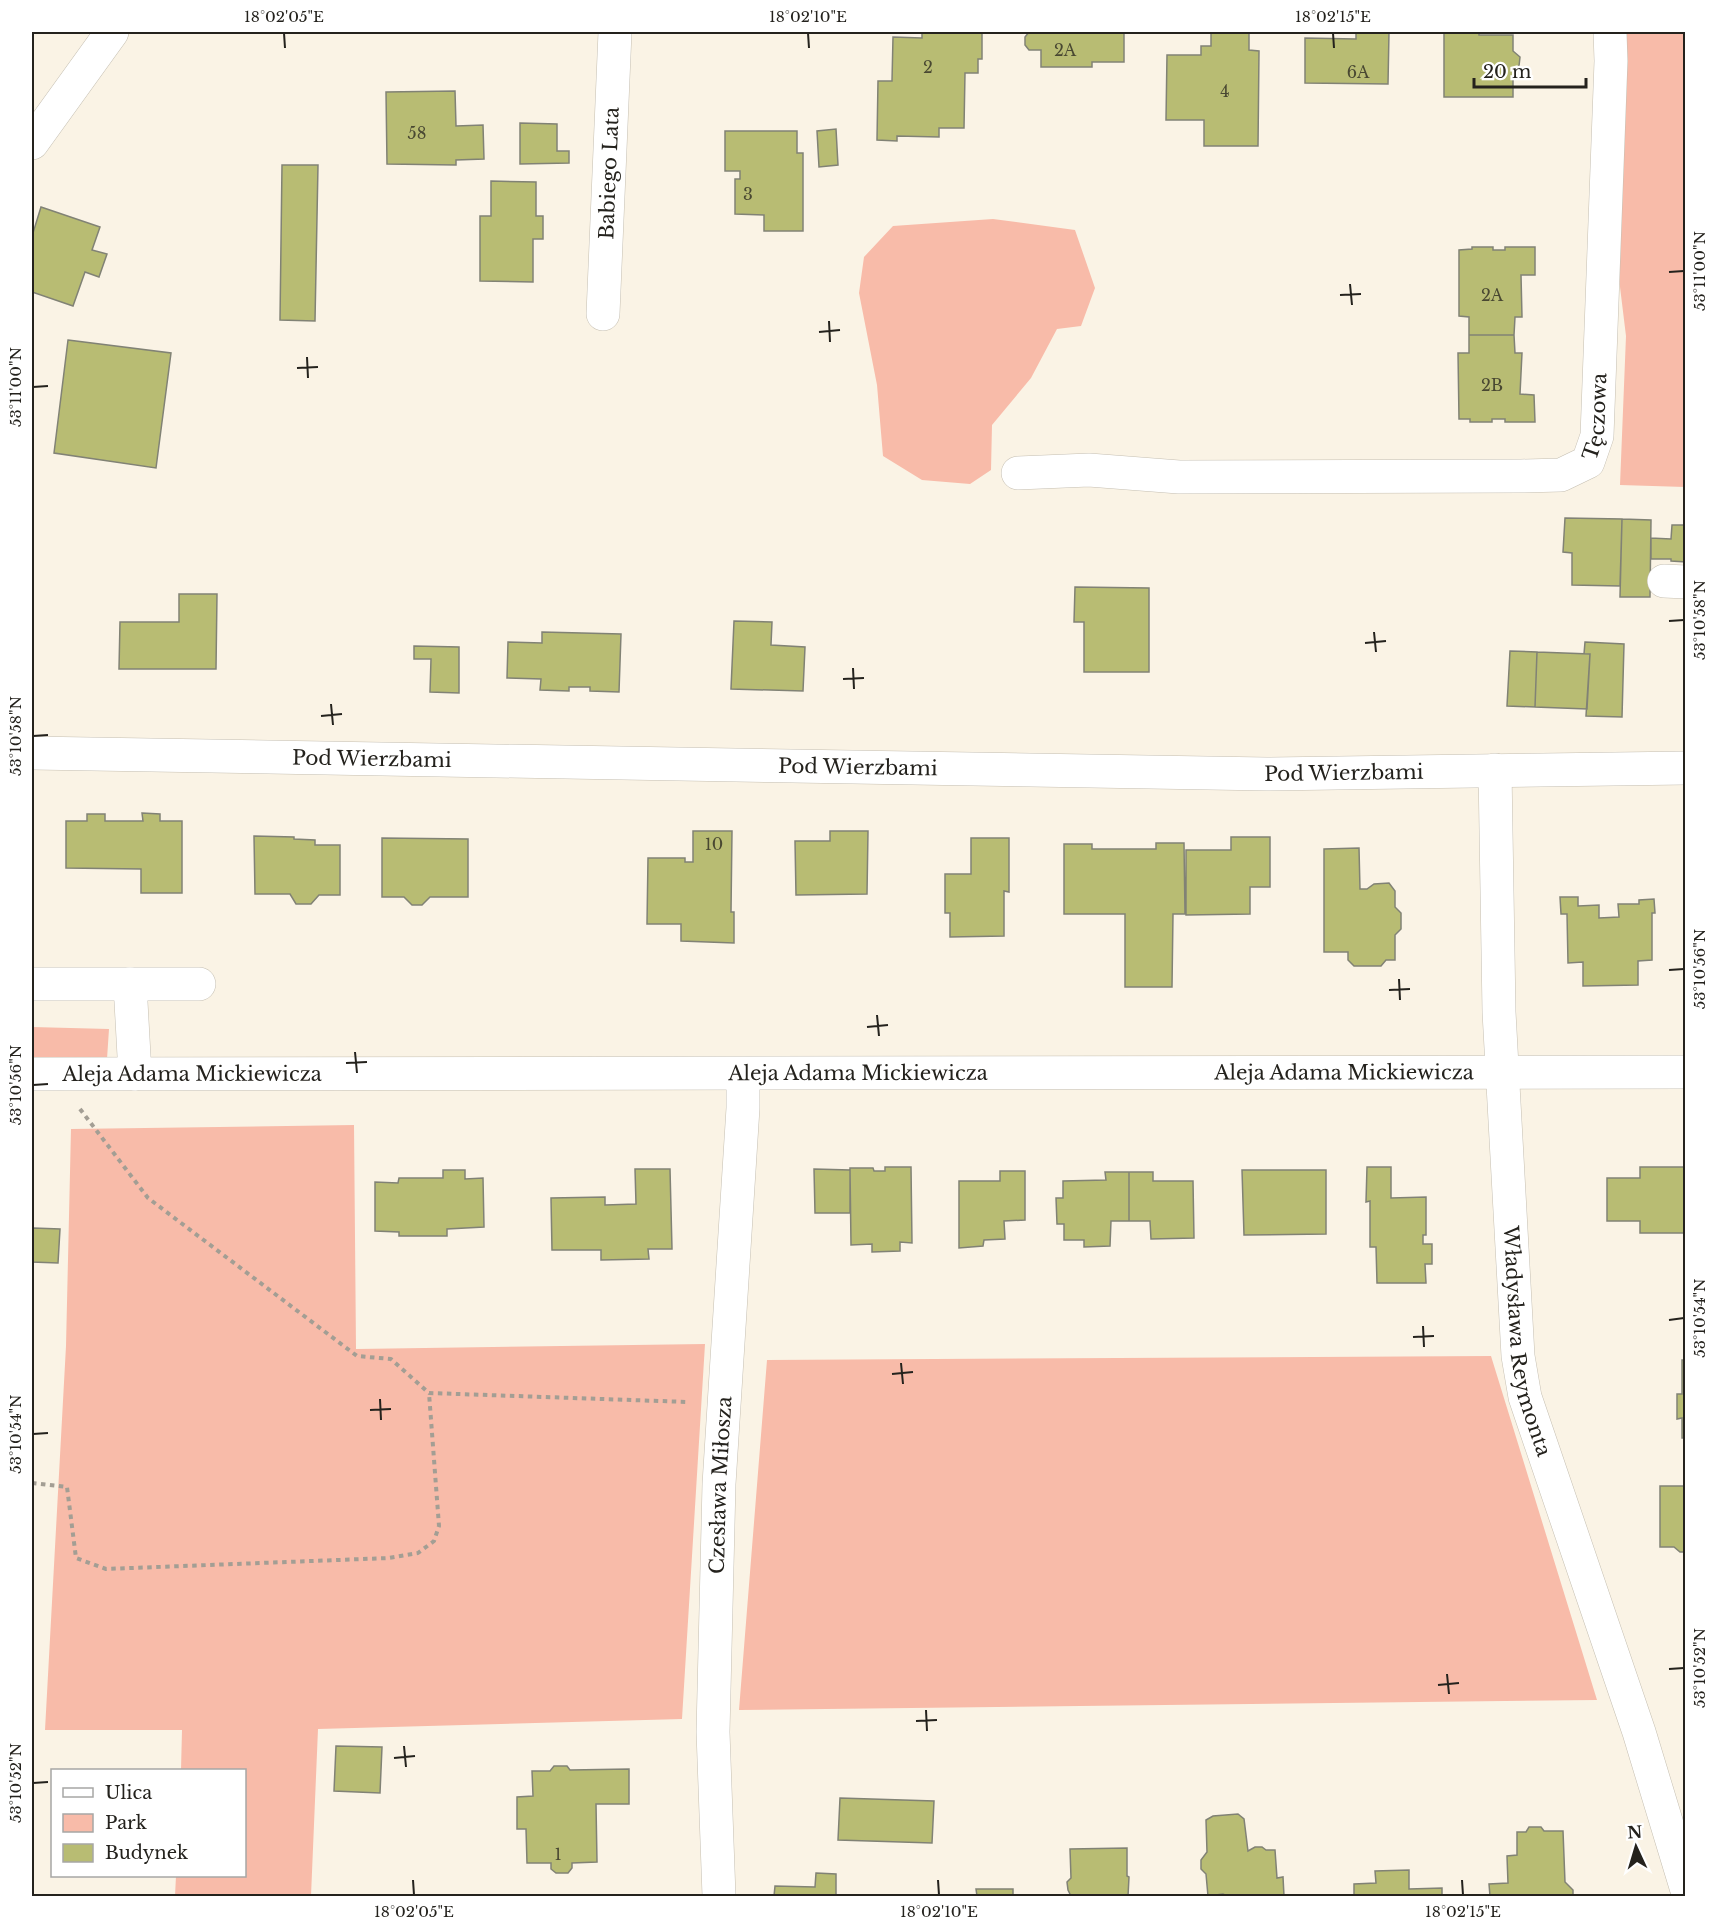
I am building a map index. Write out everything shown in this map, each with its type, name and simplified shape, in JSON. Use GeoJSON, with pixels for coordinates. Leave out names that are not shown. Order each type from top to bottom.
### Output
{"type":"FeatureCollection","features":[{"type":"Feature","properties":{"kind":"street"},"geometry":{"type":"LineString","coordinates":[[32,143],[112,32]]}},
{"type":"Feature","properties":{"kind":"street","name":"Babiego Lata"},"geometry":{"type":"LineString","coordinates":[[603,314],[615,32]]}},
{"type":"Feature","properties":{"kind":"street","name":"Tęczowa"},"geometry":{"type":"LineString","coordinates":[[1018,473],[1089,470],[1179,477],[1531,476],[1560,475],[1588,462],[1597,436],[1611,61],[1610,32]]}},
{"type":"Feature","properties":{"kind":"street","name":"Pod Wierzbami"},"geometry":{"type":"LineString","coordinates":[[32,753],[1267,774],[1686,768]]}},
{"type":"Feature","properties":{"kind":"street","name":"Władysława Reymonta"},"geometry":{"type":"LineString","coordinates":[[1495,770],[1502,1071],[1518,1356],[1525,1397],[1639,1732],[1686,1887]]}},
{"type":"Feature","properties":{"kind":"street"},"geometry":{"type":"LineString","coordinates":[[32,984],[199,984]]}},
{"type":"Feature","properties":{"kind":"street"},"geometry":{"type":"LineString","coordinates":[[130,984],[135,1074]]}},
{"type":"Feature","properties":{"kind":"street","name":"Aleja Adama Mickiewicza"},"geometry":{"type":"LineString","coordinates":[[32,1074],[1686,1072]]}},
{"type":"Feature","properties":{"kind":"street","name":"Czesława Miłosza"},"geometry":{"type":"LineString","coordinates":[[719,1896],[713,1732],[718,1484],[743,1108],[743,1074]]}},
{"type":"Feature","properties":{"kind":"path"},"geometry":{"type":"LineString","coordinates":[[80,1109],[148,1198],[357,1356],[391,1359],[429,1393],[724,1404]]}},
{"type":"Feature","properties":{"kind":"path"},"geometry":{"type":"LineString","coordinates":[[32,1483],[67,1487],[76,1558],[106,1569],[389,1558],[418,1552],[434,1541],[439,1526],[429,1393]]}},
{"type":"Feature","properties":{"kind":"green space"},"geometry":{"type":"Polygon","coordinates":[[[1622,32],[1685,32],[1685,487],[1620,485],[1626,336],[1615,246],[1622,32]]]}},
{"type":"Feature","properties":{"kind":"green space"},"geometry":{"type":"Polygon","coordinates":[[[993,219],[1075,230],[1095,288],[1081,326],[1057,329],[1031,378],[992,425],[991,470],[970,484],[922,480],[883,456],[877,385],[859,293],[864,257],[893,226],[993,219]]]}},
{"type":"Feature","properties":{"kind":"green space"},"geometry":{"type":"Polygon","coordinates":[[[32,1027],[109,1029],[107,1059],[32,1058],[32,1027]]]}},
{"type":"Feature","properties":{"kind":"green space"},"geometry":{"type":"Polygon","coordinates":[[[354,1125],[356,1349],[705,1344],[682,1719],[318,1729],[311,1896],[175,1896],[176,1877],[246,1877],[246,1769],[181,1769],[182,1730],[45,1730],[66,1346],[71,1129],[354,1125]]]}},
{"type":"Feature","properties":{"kind":"green space"},"geometry":{"type":"Polygon","coordinates":[[[1491,1356],[1597,1700],[739,1710],[767,1360],[1491,1356]]]}},
{"type":"Feature","properties":{"kind":"building"},"geometry":{"type":"Polygon","coordinates":[[[922,32],[982,32],[982,59],[978,59],[978,73],[965,73],[964,128],[939,128],[939,137],[897,136],[897,141],[877,140],[878,81],[892,81],[893,37],[922,38],[922,32]]]}},
{"type":"Feature","properties":{"kind":"building"},"geometry":{"type":"Polygon","coordinates":[[[1029,32],[1124,32],[1124,62],[1092,62],[1092,67],[1041,67],[1041,50],[1029,50],[1025,45],[1025,37],[1029,32]]]}},
{"type":"Feature","properties":{"kind":"building"},"geometry":{"type":"Polygon","coordinates":[[[1211,32],[1249,32],[1249,50],[1259,51],[1258,146],[1204,146],[1204,120],[1166,120],[1167,55],[1201,55],[1201,46],[1211,46],[1211,32]]]}},
{"type":"Feature","properties":{"kind":"building"},"geometry":{"type":"Polygon","coordinates":[[[1356,32],[1389,32],[1388,84],[1305,83],[1305,38],[1356,39],[1356,32]]]}},
{"type":"Feature","properties":{"kind":"building"},"geometry":{"type":"Polygon","coordinates":[[[1444,32],[1513,35],[1513,51],[1520,57],[1519,66],[1513,72],[1513,97],[1444,97],[1444,32]]]}},
{"type":"Feature","properties":{"kind":"building"},"geometry":{"type":"Polygon","coordinates":[[[455,91],[456,126],[483,125],[484,159],[456,160],[456,165],[387,164],[386,92],[455,91]]]}},
{"type":"Feature","properties":{"kind":"building"},"geometry":{"type":"Polygon","coordinates":[[[520,123],[557,124],[557,151],[569,151],[569,163],[520,164],[520,123]]]}},
{"type":"Feature","properties":{"kind":"building"},"geometry":{"type":"Polygon","coordinates":[[[836,129],[838,165],[819,167],[817,131],[836,129]]]}},
{"type":"Feature","properties":{"kind":"building"},"geometry":{"type":"Polygon","coordinates":[[[725,131],[797,131],[797,153],[803,153],[803,231],[764,231],[764,215],[735,214],[735,179],[740,179],[740,171],[725,171],[725,131]]]}},
{"type":"Feature","properties":{"kind":"building"},"geometry":{"type":"Polygon","coordinates":[[[282,165],[318,165],[315,321],[280,320],[282,165]]]}},
{"type":"Feature","properties":{"kind":"building"},"geometry":{"type":"Polygon","coordinates":[[[491,181],[536,182],[536,216],[543,216],[543,239],[533,239],[533,282],[480,281],[480,216],[491,216],[491,181]]]}},
{"type":"Feature","properties":{"kind":"building"},"geometry":{"type":"Polygon","coordinates":[[[41,207],[100,227],[92,250],[107,254],[99,277],[85,272],[73,306],[32,292],[32,236],[41,207]]]}},
{"type":"Feature","properties":{"kind":"building"},"geometry":{"type":"Polygon","coordinates":[[[1472,247],[1493,247],[1493,250],[1505,250],[1505,247],[1535,247],[1535,275],[1521,275],[1522,317],[1515,317],[1514,335],[1469,335],[1469,317],[1459,316],[1459,250],[1472,249],[1472,247]]]}},
{"type":"Feature","properties":{"kind":"building"},"geometry":{"type":"Polygon","coordinates":[[[1469,335],[1514,335],[1515,353],[1522,353],[1520,394],[1534,395],[1535,422],[1505,422],[1505,419],[1492,419],[1492,422],[1470,422],[1470,419],[1459,419],[1458,353],[1469,353],[1469,335]]]}},
{"type":"Feature","properties":{"kind":"building"},"geometry":{"type":"Polygon","coordinates":[[[68,340],[171,353],[156,468],[54,453],[68,340]]]}},
{"type":"Feature","properties":{"kind":"building"},"geometry":{"type":"Polygon","coordinates":[[[1565,518],[1622,519],[1620,586],[1572,585],[1572,553],[1563,552],[1565,518]]]}},
{"type":"Feature","properties":{"kind":"building"},"geometry":{"type":"Polygon","coordinates":[[[1622,519],[1651,520],[1650,597],[1620,597],[1622,519]]]}},
{"type":"Feature","properties":{"kind":"building"},"geometry":{"type":"Polygon","coordinates":[[[1672,525],[1686,525],[1686,562],[1651,559],[1651,538],[1671,539],[1672,525]]]}},
{"type":"Feature","properties":{"kind":"building"},"geometry":{"type":"Polygon","coordinates":[[[1075,587],[1149,588],[1149,672],[1084,672],[1084,622],[1074,622],[1075,587]]]}},
{"type":"Feature","properties":{"kind":"building"},"geometry":{"type":"Polygon","coordinates":[[[179,594],[217,594],[216,669],[119,669],[120,622],[179,622],[179,594]]]}},
{"type":"Feature","properties":{"kind":"building"},"geometry":{"type":"Polygon","coordinates":[[[734,621],[772,622],[771,645],[805,647],[803,691],[731,689],[734,621]]]}},
{"type":"Feature","properties":{"kind":"building"},"geometry":{"type":"Polygon","coordinates":[[[542,632],[621,634],[619,692],[590,691],[590,687],[569,687],[569,691],[540,690],[541,679],[507,678],[508,642],[542,643],[542,632]]]}},
{"type":"Feature","properties":{"kind":"building"},"geometry":{"type":"Polygon","coordinates":[[[1585,642],[1624,644],[1622,717],[1586,716],[1590,654],[1584,654],[1585,642]]]}},
{"type":"Feature","properties":{"kind":"building"},"geometry":{"type":"Polygon","coordinates":[[[414,646],[459,647],[459,693],[430,692],[431,659],[414,659],[414,646]]]}},
{"type":"Feature","properties":{"kind":"building"},"geometry":{"type":"Polygon","coordinates":[[[1510,651],[1537,652],[1535,707],[1507,706],[1510,651]]]}},
{"type":"Feature","properties":{"kind":"building"},"geometry":{"type":"Polygon","coordinates":[[[1537,652],[1590,654],[1587,709],[1535,707],[1537,652]]]}},
{"type":"Feature","properties":{"kind":"building"},"geometry":{"type":"Polygon","coordinates":[[[142,813],[160,814],[160,821],[182,821],[182,893],[141,893],[141,869],[66,868],[66,821],[87,821],[87,814],[105,814],[105,821],[143,821],[142,813]]]}},
{"type":"Feature","properties":{"kind":"building"},"geometry":{"type":"Polygon","coordinates":[[[693,831],[732,831],[731,912],[734,912],[734,943],[681,941],[681,924],[647,924],[648,858],[685,858],[685,862],[693,862],[693,831]]]}},
{"type":"Feature","properties":{"kind":"building"},"geometry":{"type":"Polygon","coordinates":[[[830,831],[868,831],[867,894],[796,895],[795,841],[830,841],[830,831]]]}},
{"type":"Feature","properties":{"kind":"building"},"geometry":{"type":"Polygon","coordinates":[[[254,836],[294,837],[294,839],[315,840],[315,845],[340,845],[340,895],[319,895],[311,904],[296,904],[290,894],[255,894],[254,836]]]}},
{"type":"Feature","properties":{"kind":"building"},"geometry":{"type":"Polygon","coordinates":[[[1231,837],[1270,837],[1270,887],[1250,887],[1250,914],[1186,915],[1186,850],[1231,850],[1231,837]]]}},
{"type":"Feature","properties":{"kind":"building"},"geometry":{"type":"Polygon","coordinates":[[[382,838],[468,839],[468,897],[430,897],[422,905],[412,905],[404,897],[382,897],[382,838]]]}},
{"type":"Feature","properties":{"kind":"building"},"geometry":{"type":"Polygon","coordinates":[[[971,838],[1009,838],[1009,892],[1004,891],[1004,936],[950,937],[950,913],[945,913],[945,874],[971,874],[971,838]]]}},
{"type":"Feature","properties":{"kind":"building"},"geometry":{"type":"Polygon","coordinates":[[[1156,843],[1184,843],[1185,914],[1173,914],[1172,987],[1125,987],[1125,914],[1064,914],[1064,844],[1092,844],[1092,849],[1156,849],[1156,843]]]}},
{"type":"Feature","properties":{"kind":"building"},"geometry":{"type":"Polygon","coordinates":[[[1359,848],[1360,889],[1367,889],[1374,884],[1389,883],[1395,891],[1395,907],[1401,913],[1401,929],[1395,935],[1395,960],[1386,960],[1381,966],[1354,966],[1348,960],[1348,952],[1324,952],[1324,849],[1359,848]]]}},
{"type":"Feature","properties":{"kind":"building"},"geometry":{"type":"Polygon","coordinates":[[[1560,897],[1578,897],[1578,906],[1599,905],[1599,918],[1619,917],[1618,904],[1639,904],[1639,900],[1654,899],[1652,960],[1638,961],[1638,985],[1583,986],[1583,962],[1568,963],[1567,914],[1561,914],[1560,897]]]}},
{"type":"Feature","properties":{"kind":"building"},"geometry":{"type":"Polygon","coordinates":[[[885,1167],[911,1167],[912,1243],[900,1242],[900,1251],[872,1252],[872,1244],[851,1245],[850,1168],[873,1168],[874,1171],[885,1171],[885,1167]]]}},
{"type":"Feature","properties":{"kind":"building"},"geometry":{"type":"Polygon","coordinates":[[[1367,1167],[1391,1167],[1391,1198],[1426,1197],[1426,1235],[1423,1235],[1423,1244],[1432,1244],[1432,1264],[1425,1264],[1426,1283],[1377,1283],[1376,1247],[1370,1247],[1370,1201],[1366,1202],[1367,1167]]]}},
{"type":"Feature","properties":{"kind":"building"},"geometry":{"type":"Polygon","coordinates":[[[1640,1167],[1686,1167],[1686,1233],[1640,1233],[1640,1221],[1607,1221],[1607,1178],[1640,1178],[1640,1167]]]}},
{"type":"Feature","properties":{"kind":"building"},"geometry":{"type":"Polygon","coordinates":[[[635,1169],[670,1169],[672,1249],[648,1249],[649,1259],[601,1260],[601,1250],[552,1250],[551,1198],[605,1197],[605,1205],[636,1204],[635,1169]]]}},
{"type":"Feature","properties":{"kind":"building"},"geometry":{"type":"Polygon","coordinates":[[[814,1169],[850,1170],[850,1213],[815,1213],[814,1169]]]}},
{"type":"Feature","properties":{"kind":"building"},"geometry":{"type":"Polygon","coordinates":[[[443,1170],[465,1170],[465,1179],[483,1178],[484,1227],[447,1229],[447,1236],[399,1236],[399,1232],[375,1231],[375,1182],[398,1183],[399,1178],[443,1178],[443,1170]]]}},
{"type":"Feature","properties":{"kind":"building"},"geometry":{"type":"Polygon","coordinates":[[[1242,1170],[1326,1170],[1326,1234],[1244,1235],[1242,1170]]]}},
{"type":"Feature","properties":{"kind":"building"},"geometry":{"type":"Polygon","coordinates":[[[1000,1171],[1025,1171],[1025,1220],[1004,1221],[1005,1239],[984,1240],[983,1246],[959,1248],[959,1181],[1000,1181],[1000,1171]]]}},
{"type":"Feature","properties":{"kind":"building"},"geometry":{"type":"Polygon","coordinates":[[[1105,1172],[1129,1172],[1129,1221],[1111,1221],[1110,1246],[1084,1247],[1084,1240],[1064,1240],[1064,1224],[1057,1224],[1056,1198],[1063,1198],[1063,1181],[1106,1180],[1105,1172]]]}},
{"type":"Feature","properties":{"kind":"building"},"geometry":{"type":"Polygon","coordinates":[[[1129,1172],[1153,1172],[1153,1181],[1193,1181],[1194,1238],[1151,1239],[1150,1221],[1129,1221],[1129,1172]]]}},
{"type":"Feature","properties":{"kind":"building"},"geometry":{"type":"Polygon","coordinates":[[[33,1228],[60,1229],[58,1263],[32,1262],[33,1228]]]}},
{"type":"Feature","properties":{"kind":"building"},"geometry":{"type":"Polygon","coordinates":[[[1682,1360],[1686,1360],[1686,1438],[1682,1438],[1682,1418],[1677,1419],[1677,1394],[1682,1394],[1682,1360]]]}},
{"type":"Feature","properties":{"kind":"building"},"geometry":{"type":"Polygon","coordinates":[[[1660,1486],[1686,1486],[1686,1552],[1680,1552],[1674,1547],[1660,1547],[1660,1486]]]}},
{"type":"Feature","properties":{"kind":"building"},"geometry":{"type":"Polygon","coordinates":[[[336,1746],[382,1747],[380,1793],[334,1791],[336,1746]]]}},
{"type":"Feature","properties":{"kind":"building"},"geometry":{"type":"Polygon","coordinates":[[[554,1766],[567,1766],[570,1770],[629,1769],[629,1804],[596,1804],[597,1862],[572,1863],[572,1868],[568,1873],[556,1873],[551,1869],[551,1863],[527,1863],[526,1829],[517,1829],[517,1797],[533,1796],[532,1771],[550,1771],[554,1766]]]}},
{"type":"Feature","properties":{"kind":"building"},"geometry":{"type":"Polygon","coordinates":[[[840,1798],[934,1801],[932,1843],[838,1840],[840,1798]]]}},
{"type":"Feature","properties":{"kind":"building"},"geometry":{"type":"Polygon","coordinates":[[[1238,1814],[1244,1819],[1248,1851],[1255,1847],[1275,1850],[1277,1878],[1283,1877],[1284,1896],[1227,1896],[1223,1894],[1208,1896],[1206,1874],[1201,1869],[1201,1860],[1207,1852],[1206,1820],[1213,1816],[1238,1814]]]}},
{"type":"Feature","properties":{"kind":"building"},"geometry":{"type":"Polygon","coordinates":[[[1529,1827],[1541,1827],[1544,1831],[1563,1831],[1565,1882],[1573,1890],[1573,1896],[1490,1896],[1489,1884],[1508,1883],[1507,1856],[1517,1855],[1517,1832],[1526,1832],[1529,1827]]]}},
{"type":"Feature","properties":{"kind":"building"},"geometry":{"type":"Polygon","coordinates":[[[1127,1848],[1128,1896],[1071,1896],[1067,1882],[1071,1878],[1070,1849],[1127,1848]]]}},
{"type":"Feature","properties":{"kind":"building"},"geometry":{"type":"Polygon","coordinates":[[[1409,1870],[1409,1889],[1442,1888],[1442,1896],[1354,1896],[1354,1884],[1376,1883],[1375,1871],[1409,1870]]]}},
{"type":"Feature","properties":{"kind":"building"},"geometry":{"type":"Polygon","coordinates":[[[816,1873],[836,1874],[836,1896],[774,1896],[775,1886],[815,1887],[816,1873]]]}},
{"type":"Feature","properties":{"kind":"building"},"geometry":{"type":"Polygon","coordinates":[[[976,1889],[1013,1889],[1013,1896],[977,1896],[976,1889]]]}}]}
